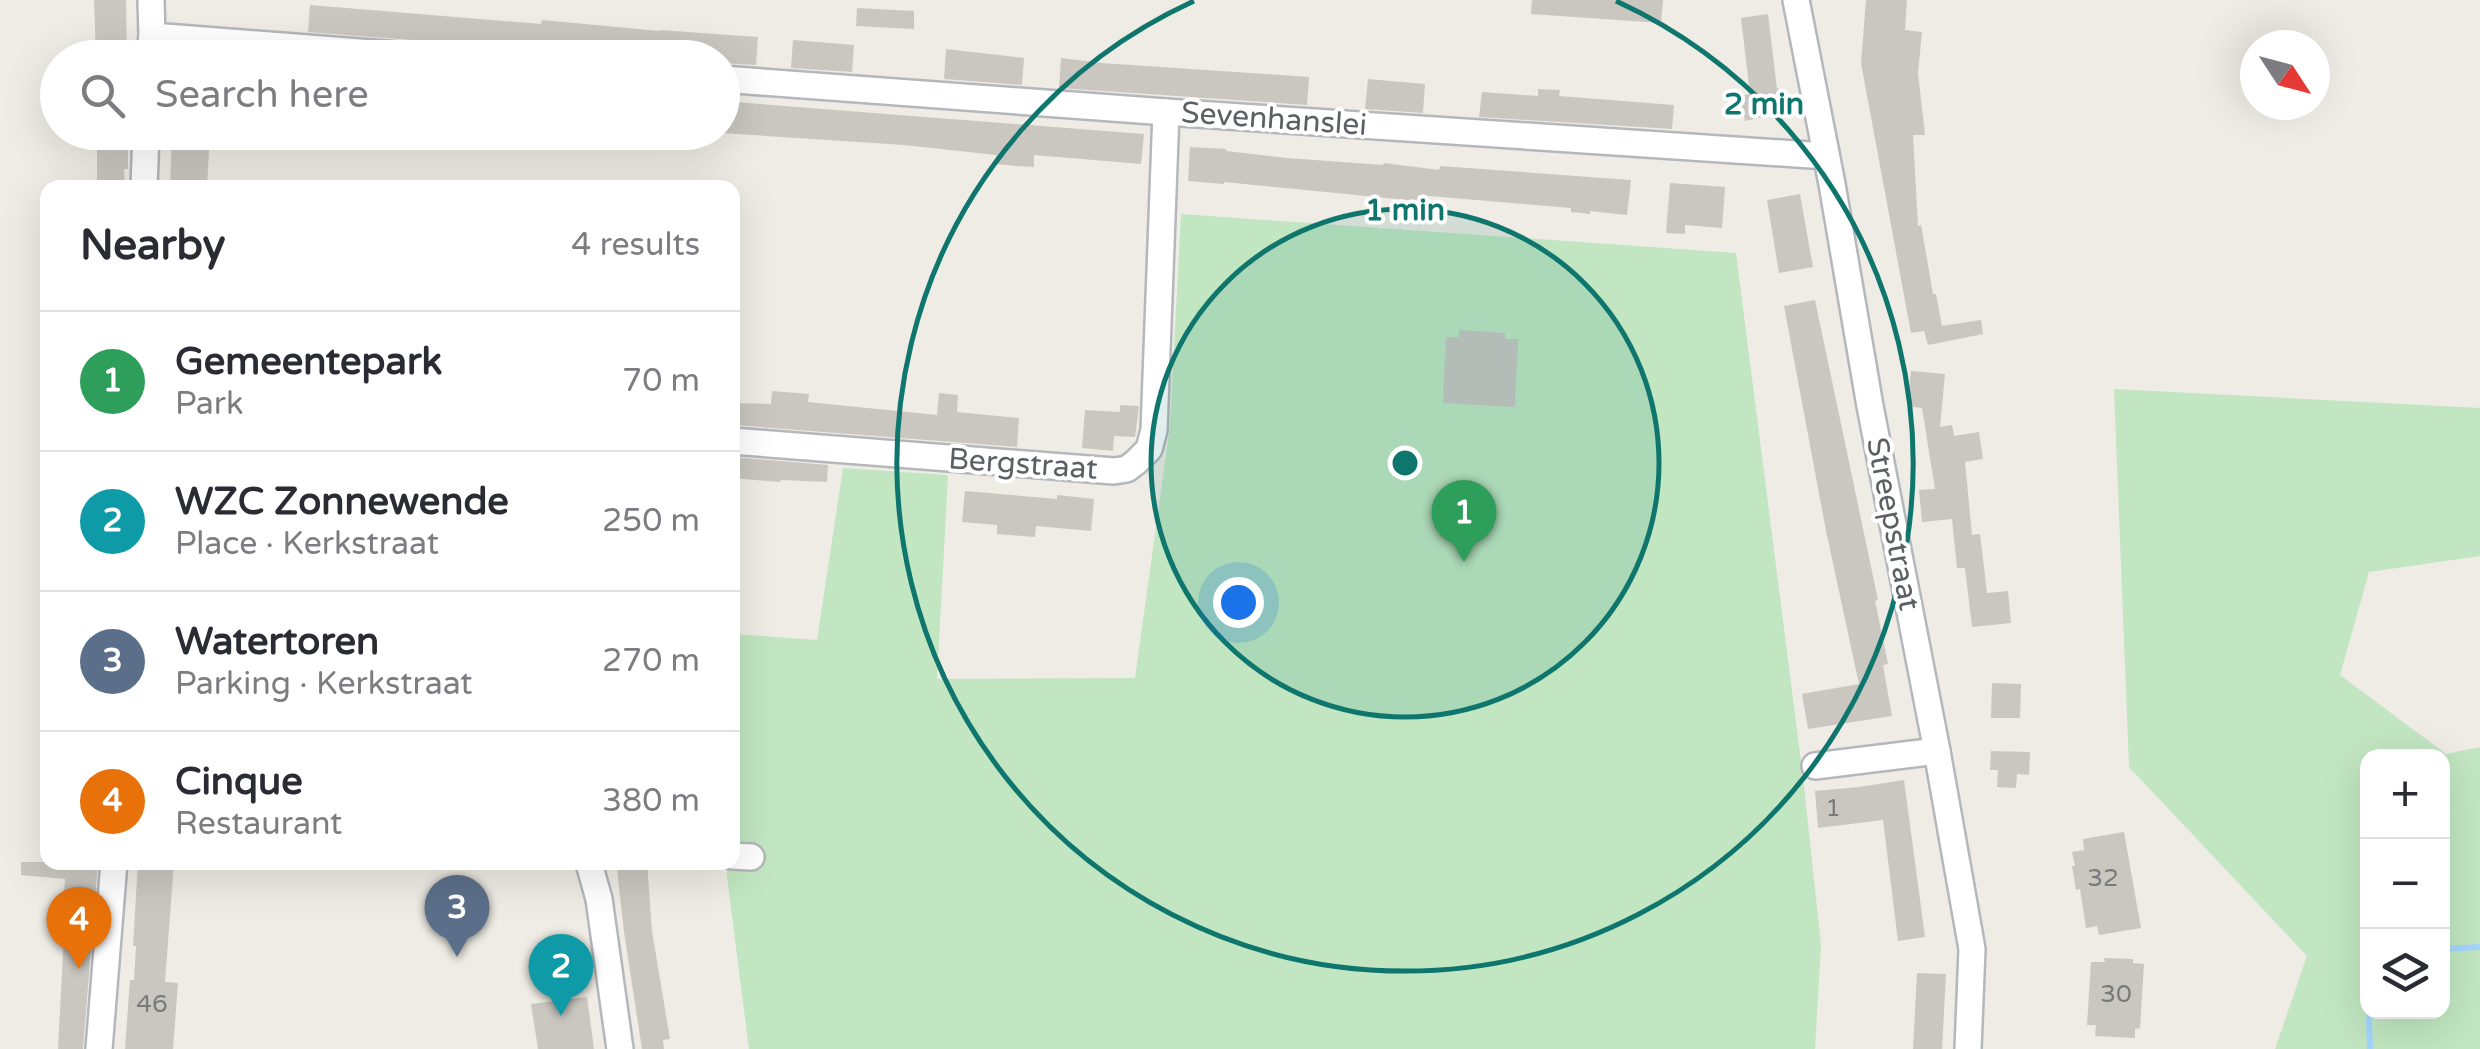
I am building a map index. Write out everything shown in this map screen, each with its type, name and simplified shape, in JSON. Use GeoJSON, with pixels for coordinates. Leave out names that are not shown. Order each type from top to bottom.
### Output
{"type":"FeatureCollection","features":[{"type":"Feature","properties":{"kind":"street"},"geometry":{"type":"LineString","coordinates":[[150,40],[151,0]]}},
{"type":"Feature","properties":{"kind":"street","name":"Streepstraat"},"geometry":{"type":"LineString","coordinates":[[1796,0],[1972,950],[1968,1049]]}},
{"type":"Feature","properties":{"kind":"street","name":"Sevenhanslei"},"geometry":{"type":"LineString","coordinates":[[740,80],[1826,154]]}},
{"type":"Feature","properties":{"kind":"street","name":"Bergstraat"},"geometry":{"type":"LineString","coordinates":[[740,442],[1096,470],[1128,469],[1149,450],[1154,430],[1166,112]]}},
{"type":"Feature","properties":{"kind":"street"},"geometry":{"type":"LineString","coordinates":[[144,180],[145,150]]}},
{"type":"Feature","properties":{"kind":"street"},"geometry":{"type":"LineString","coordinates":[[1815,766],[1937,751]]}},
{"type":"Feature","properties":{"kind":"street"},"geometry":{"type":"LineString","coordinates":[[98,1049],[113,870]]}},
{"type":"Feature","properties":{"kind":"street"},"geometry":{"type":"LineString","coordinates":[[588,870],[599,899],[620,1049]]}},
{"type":"Feature","properties":{"kind":"green space"},"geometry":{"type":"Polygon","coordinates":[[[1181,214],[1736,253],[1821,945],[1815,1049],[749,1049],[727,877],[727,870],[740,870],[740,634],[817,640],[843,468],[948,475],[937,679],[1135,678],[1170,426],[1181,214]]]}},
{"type":"Feature","properties":{"kind":"green space"},"geometry":{"type":"Polygon","coordinates":[[[2114,389],[2480,408],[2480,556],[2369,572],[2340,675],[2439,749],[2360,749],[2360,1019],[2450,1019],[2450,753],[2480,747],[2480,1049],[2275,1049],[2307,956],[2129,767],[2114,389]]]}},
{"type":"Feature","properties":{"kind":"building"},"geometry":{"type":"Polygon","coordinates":[[[94,0],[126,0],[127,40],[95,40],[94,0]]]}},
{"type":"Feature","properties":{"kind":"building"},"geometry":{"type":"Polygon","coordinates":[[[1532,0],[1663,0],[1661,23],[1531,14],[1532,0]]]}},
{"type":"Feature","properties":{"kind":"building"},"geometry":{"type":"Polygon","coordinates":[[[1866,0],[1907,0],[1905,30],[1922,32],[1918,73],[1925,135],[1913,135],[1918,226],[1921,225],[1942,326],[1981,320],[1983,334],[1928,345],[1924,331],[1911,333],[1861,63],[1866,0]]]}},
{"type":"Feature","properties":{"kind":"building"},"geometry":{"type":"Polygon","coordinates":[[[310,5],[758,37],[756,65],[740,64],[740,40],[412,40],[308,32],[310,5]]]}},
{"type":"Feature","properties":{"kind":"building"},"geometry":{"type":"Polygon","coordinates":[[[857,8],[914,11],[914,29],[856,26],[857,8]]]}},
{"type":"Feature","properties":{"kind":"building"},"geometry":{"type":"Polygon","coordinates":[[[1768,14],[1777,89],[1784,112],[1745,121],[1740,96],[1750,94],[1741,18],[1768,14]]]}},
{"type":"Feature","properties":{"kind":"building"},"geometry":{"type":"Polygon","coordinates":[[[793,40],[854,45],[852,72],[791,68],[793,40]]]}},
{"type":"Feature","properties":{"kind":"building"},"geometry":{"type":"Polygon","coordinates":[[[946,49],[1024,58],[1022,85],[944,79],[946,49]]]}},
{"type":"Feature","properties":{"kind":"building"},"geometry":{"type":"Polygon","coordinates":[[[1061,58],[1309,77],[1307,105],[1059,88],[1061,58]]]}},
{"type":"Feature","properties":{"kind":"building"},"geometry":{"type":"Polygon","coordinates":[[[1368,79],[1425,84],[1423,113],[1365,109],[1368,79]]]}},
{"type":"Feature","properties":{"kind":"building"},"geometry":{"type":"Polygon","coordinates":[[[1538,89],[1560,90],[1559,96],[1674,105],[1672,129],[1479,117],[1482,92],[1538,96],[1538,89]]]}},
{"type":"Feature","properties":{"kind":"building"},"geometry":{"type":"Polygon","coordinates":[[[740,102],[1144,134],[1141,164],[1034,155],[1034,167],[1016,166],[996,164],[996,155],[740,134],[740,102]]]}},
{"type":"Feature","properties":{"kind":"building"},"geometry":{"type":"Polygon","coordinates":[[[1190,147],[1439,170],[1440,166],[1631,180],[1627,215],[1418,195],[1417,201],[1188,181],[1190,147]]]}},
{"type":"Feature","properties":{"kind":"building"},"geometry":{"type":"Polygon","coordinates":[[[97,150],[128,150],[125,180],[97,180],[97,150]]]}},
{"type":"Feature","properties":{"kind":"building"},"geometry":{"type":"Polygon","coordinates":[[[171,150],[209,150],[207,180],[170,180],[171,150]]]}},
{"type":"Feature","properties":{"kind":"building"},"geometry":{"type":"Polygon","coordinates":[[[1670,183],[1725,187],[1722,228],[1685,225],[1685,234],[1666,233],[1670,183]]]}},
{"type":"Feature","properties":{"kind":"building"},"geometry":{"type":"Polygon","coordinates":[[[1800,194],[1813,267],[1779,273],[1767,200],[1800,194]]]}},
{"type":"Feature","properties":{"kind":"building"},"geometry":{"type":"Polygon","coordinates":[[[1815,300],[1878,600],[1875,601],[1888,664],[1883,665],[1892,716],[1808,729],[1802,694],[1859,684],[1784,306],[1815,300]]]}},
{"type":"Feature","properties":{"kind":"building"},"geometry":{"type":"Polygon","coordinates":[[[1459,330],[1505,333],[1505,339],[1518,339],[1515,407],[1443,403],[1446,337],[1459,337],[1459,330]]]}},
{"type":"Feature","properties":{"kind":"building"},"geometry":{"type":"Polygon","coordinates":[[[1911,371],[1945,374],[1940,427],[1952,425],[1954,436],[1979,432],[1983,459],[1965,462],[1972,535],[1980,534],[1987,593],[2008,591],[2011,623],[1972,627],[1965,568],[1957,568],[1952,519],[1922,522],[1919,490],[1935,489],[1922,408],[1907,406],[1911,371]]]}},
{"type":"Feature","properties":{"kind":"building"},"geometry":{"type":"Polygon","coordinates":[[[772,391],[809,394],[808,402],[937,415],[939,393],[958,395],[957,412],[1019,418],[1017,447],[740,425],[740,403],[771,404],[772,391]]]}},
{"type":"Feature","properties":{"kind":"building"},"geometry":{"type":"Polygon","coordinates":[[[1120,405],[1139,406],[1135,437],[1114,436],[1113,451],[1082,448],[1085,410],[1120,412],[1120,405]]]}},
{"type":"Feature","properties":{"kind":"building"},"geometry":{"type":"Polygon","coordinates":[[[740,458],[828,465],[827,482],[740,479],[740,458]]]}},
{"type":"Feature","properties":{"kind":"building"},"geometry":{"type":"Polygon","coordinates":[[[965,491],[1094,499],[1091,531],[1036,526],[1035,537],[997,534],[997,525],[962,522],[965,491]]]}},
{"type":"Feature","properties":{"kind":"building"},"geometry":{"type":"Polygon","coordinates":[[[1992,683],[2021,684],[2020,718],[1991,718],[1992,683]]]}},
{"type":"Feature","properties":{"kind":"building"},"geometry":{"type":"Polygon","coordinates":[[[1991,751],[2030,752],[2029,775],[2017,774],[2016,788],[1997,787],[1998,770],[1990,770],[1991,751]]]}},
{"type":"Feature","properties":{"kind":"building"},"geometry":{"type":"Polygon","coordinates":[[[1904,780],[1925,937],[1898,941],[1883,820],[1818,828],[1815,791],[1904,780]]]}},
{"type":"Feature","properties":{"kind":"building"},"geometry":{"type":"Polygon","coordinates":[[[2124,832],[2141,928],[2099,935],[2097,926],[2086,928],[2072,852],[2084,850],[2083,839],[2124,832]]]}},
{"type":"Feature","properties":{"kind":"building"},"geometry":{"type":"Polygon","coordinates":[[[21,862],[40,862],[40,870],[97,870],[83,1049],[58,1049],[65,879],[21,875],[21,862]]]}},
{"type":"Feature","properties":{"kind":"building"},"geometry":{"type":"Polygon","coordinates":[[[138,870],[173,870],[165,982],[178,983],[173,1049],[125,1049],[130,980],[134,980],[138,870]]]}},
{"type":"Feature","properties":{"kind":"building"},"geometry":{"type":"Polygon","coordinates":[[[617,870],[648,870],[652,931],[670,1039],[663,1040],[664,1049],[642,1049],[617,870]]]}},
{"type":"Feature","properties":{"kind":"building"},"geometry":{"type":"Polygon","coordinates":[[[2104,958],[2133,959],[2133,963],[2144,964],[2140,1028],[2135,1029],[2135,1038],[2095,1036],[2096,1025],[2087,1025],[2091,962],[2105,962],[2104,958]]]}},
{"type":"Feature","properties":{"kind":"building"},"geometry":{"type":"Polygon","coordinates":[[[1917,973],[1946,974],[1942,1049],[1913,1049],[1917,973]]]}},
{"type":"Feature","properties":{"kind":"building"},"geometry":{"type":"Polygon","coordinates":[[[587,997],[594,1049],[538,1049],[531,1004],[587,997]]]}},
{"type":"Feature","properties":{"kind":"waterway"},"geometry":{"type":"LineString","coordinates":[[2450,949],[2480,947]]}},
{"type":"Feature","properties":{"kind":"waterway"},"geometry":{"type":"LineString","coordinates":[[2369,1019],[2370,1049]]}},
{"type":"Feature","properties":{"kind":"place","name":"Gemeentepark"},"geometry":{"type":"Point","coordinates":[1464,562]}},
{"type":"Feature","properties":{"kind":"place","name":"Watertoren"},"geometry":{"type":"Point","coordinates":[457,957]}},
{"type":"Feature","properties":{"kind":"place","name":"Cinque"},"geometry":{"type":"Point","coordinates":[79,969]}},
{"type":"Feature","properties":{"kind":"place","name":"WZC Zonnewende"},"geometry":{"type":"Point","coordinates":[561,1016]}}]}
